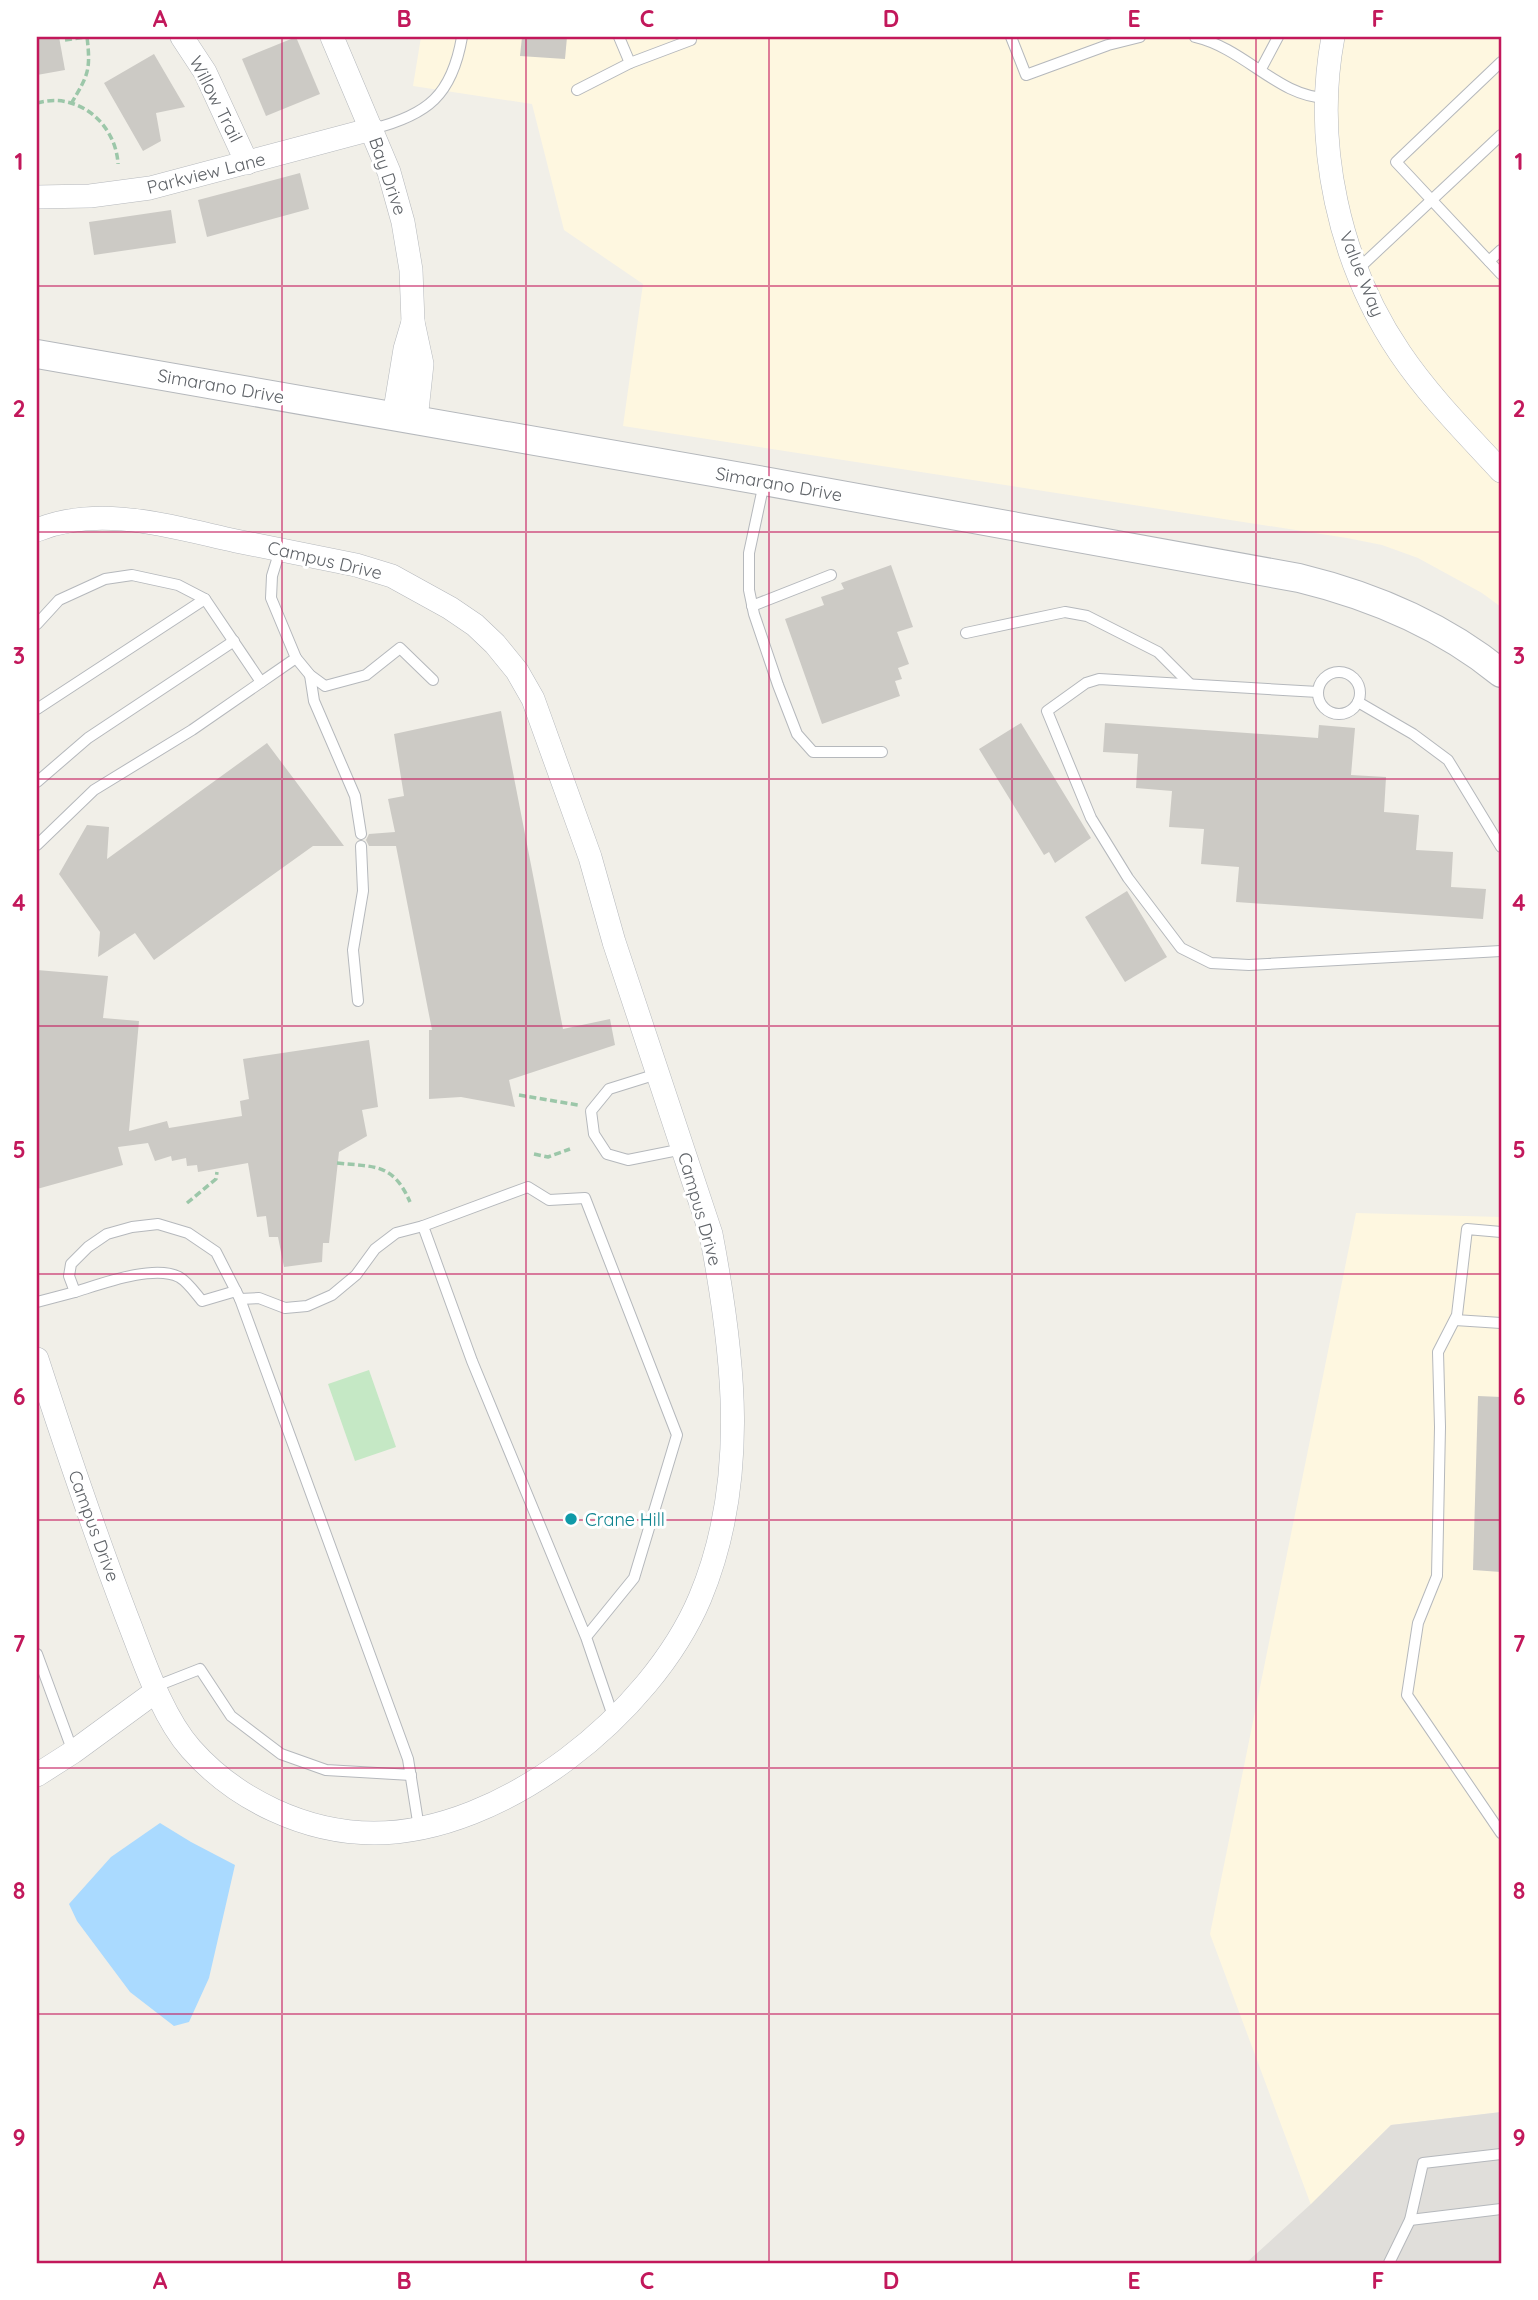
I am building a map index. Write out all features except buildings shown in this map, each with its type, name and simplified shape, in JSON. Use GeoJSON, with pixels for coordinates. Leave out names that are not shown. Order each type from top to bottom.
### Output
{"type":"FeatureCollection","features":[{"type":"Feature","properties":{"kind":"street","name":"Willow Trail"},"geometry":{"type":"LineString","coordinates":[[182,37],[205,72],[247,163]]}},
{"type":"Feature","properties":{"kind":"street","name":"Bay Drive"},"geometry":{"type":"LineString","coordinates":[[332,37],[389,172],[404,222],[411,270],[413,322],[403,361],[405,418]]}},
{"type":"Feature","properties":{"kind":"street","name":"Value Way"},"geometry":{"type":"LineString","coordinates":[[1333,37],[1326,98],[1328,148],[1344,230],[1357,270],[1386,330],[1409,366],[1501,471]]}},
{"type":"Feature","properties":{"kind":"street","name":"Parkview Lane"},"geometry":{"type":"LineString","coordinates":[[37,197],[90,196],[140,190],[372,129]]}},
{"type":"Feature","properties":{"kind":"street","name":"Simarano Drive"},"geometry":{"type":"LineString","coordinates":[[37,354],[764,481],[1323,584],[1362,596],[1420,620],[1501,673]]}},
{"type":"Feature","properties":{"kind":"street","name":"Campus Drive"},"geometry":{"type":"LineString","coordinates":[[37,530],[79,519],[121,519],[356,565],[392,576],[450,608],[475,625],[517,671],[533,699],[567,789],[614,942],[711,1234],[733,1384],[733,1444],[729,1497],[715,1555],[699,1601],[670,1650],[634,1699],[588,1744],[543,1777],[457,1818],[419,1828],[374,1833],[324,1827],[291,1818],[252,1799],[217,1775],[189,1747],[155,1689],[69,1457],[37,1359]]}},
{"type":"Feature","properties":{"kind":"street"},"geometry":{"type":"LineString","coordinates":[[37,1775],[73,1752],[155,1689]]}},
{"type":"Feature","properties":{"kind":"lane"},"geometry":{"type":"LineString","coordinates":[[372,129],[424,110],[435,99],[454,72],[463,37]]}},
{"type":"Feature","properties":{"kind":"lane"},"geometry":{"type":"LineString","coordinates":[[620,37],[630,63]]}},
{"type":"Feature","properties":{"kind":"lane"},"geometry":{"type":"LineString","coordinates":[[1011,37],[1026,75],[1107,41],[1140,37]]}},
{"type":"Feature","properties":{"kind":"lane"},"geometry":{"type":"LineString","coordinates":[[1195,37],[1218,40],[1294,92],[1309,97],[1326,98]]}},
{"type":"Feature","properties":{"kind":"lane"},"geometry":{"type":"LineString","coordinates":[[1261,69],[1278,37]]}},
{"type":"Feature","properties":{"kind":"lane"},"geometry":{"type":"LineString","coordinates":[[576,90],[630,63],[691,40]]}},
{"type":"Feature","properties":{"kind":"lane"},"geometry":{"type":"LineString","coordinates":[[1501,62],[1396,162],[1501,274]]}},
{"type":"Feature","properties":{"kind":"lane"},"geometry":{"type":"LineString","coordinates":[[1357,270],[1501,135]]}},
{"type":"Feature","properties":{"kind":"lane"},"geometry":{"type":"LineString","coordinates":[[1489,261],[1501,250]]}},
{"type":"Feature","properties":{"kind":"lane"},"geometry":{"type":"LineString","coordinates":[[764,481],[747,572],[752,606],[797,734],[813,752],[882,752]]}},
{"type":"Feature","properties":{"kind":"lane"},"geometry":{"type":"LineString","coordinates":[[280,550],[272,576],[271,598],[296,658],[310,675],[325,686],[344,682],[366,675],[400,648],[433,680]]}},
{"type":"Feature","properties":{"kind":"lane"},"geometry":{"type":"LineString","coordinates":[[37,624],[59,600],[105,579],[132,575],[178,585],[205,599],[261,682]]}},
{"type":"Feature","properties":{"kind":"lane"},"geometry":{"type":"LineString","coordinates":[[752,606],[831,575]]}},
{"type":"Feature","properties":{"kind":"lane"},"geometry":{"type":"LineString","coordinates":[[37,709],[205,599]]}},
{"type":"Feature","properties":{"kind":"lane"},"geometry":{"type":"LineString","coordinates":[[966,633],[1065,612],[1087,616],[1158,652],[1190,684]]}},
{"type":"Feature","properties":{"kind":"lane"},"geometry":{"type":"LineString","coordinates":[[37,782],[88,738],[234,641]]}},
{"type":"Feature","properties":{"kind":"lane"},"geometry":{"type":"LineString","coordinates":[[37,845],[94,790],[296,658]]}},
{"type":"Feature","properties":{"kind":"lane"},"geometry":{"type":"LineString","coordinates":[[1337,672],[1344,673],[1354,678],[1358,684],[1358,702],[1348,712],[1334,714],[1321,705],[1319,684],[1326,676],[1337,672]]}},
{"type":"Feature","properties":{"kind":"lane"},"geometry":{"type":"LineString","coordinates":[[310,675],[314,701],[355,796],[361,840],[363,891],[353,950],[358,1001]]}},
{"type":"Feature","properties":{"kind":"lane"},"geometry":{"type":"LineString","coordinates":[[1318,692],[1099,679],[1086,683],[1047,711],[1091,818],[1128,878],[1181,947],[1211,963],[1249,965],[1501,951]]}},
{"type":"Feature","properties":{"kind":"lane"},"geometry":{"type":"LineString","coordinates":[[1358,702],[1413,734],[1448,760],[1501,847]]}},
{"type":"Feature","properties":{"kind":"lane"},"geometry":{"type":"LineString","coordinates":[[657,1074],[609,1089],[591,1111],[594,1134],[607,1154],[628,1160],[683,1149]]}},
{"type":"Feature","properties":{"kind":"lane"},"geometry":{"type":"LineString","coordinates":[[37,1302],[123,1278],[161,1273],[180,1278],[202,1301],[238,1295],[260,1298],[285,1308],[307,1306],[332,1295],[356,1275],[375,1249],[396,1233],[423,1226],[528,1187],[549,1200],[584,1198],[677,1435],[634,1578],[586,1637]]}},
{"type":"Feature","properties":{"kind":"lane"},"geometry":{"type":"LineString","coordinates":[[75,1292],[69,1276],[71,1264],[88,1247],[107,1234],[158,1224],[188,1233],[216,1252],[238,1295],[408,1759],[419,1828]]}},
{"type":"Feature","properties":{"kind":"lane"},"geometry":{"type":"LineString","coordinates":[[423,1226],[472,1361],[586,1637],[614,1719]]}},
{"type":"Feature","properties":{"kind":"lane"},"geometry":{"type":"LineString","coordinates":[[1501,1232],[1466,1229],[1457,1315],[1438,1352],[1440,1427],[1437,1576],[1419,1623],[1407,1695],[1501,1833]]}},
{"type":"Feature","properties":{"kind":"lane"},"geometry":{"type":"LineString","coordinates":[[1455,1320],[1501,1324]]}},
{"type":"Feature","properties":{"kind":"lane"},"geometry":{"type":"LineString","coordinates":[[37,1654],[73,1752]]}},
{"type":"Feature","properties":{"kind":"lane"},"geometry":{"type":"LineString","coordinates":[[155,1689],[200,1669],[231,1716],[281,1754],[326,1770],[411,1775]]}},
{"type":"Feature","properties":{"kind":"lane"},"geometry":{"type":"LineString","coordinates":[[37,1695],[49,1690]]}},
{"type":"Feature","properties":{"kind":"lane"},"geometry":{"type":"LineString","coordinates":[[1389,2263],[1410,2220],[1423,2163],[1501,2154]]}},
{"type":"Feature","properties":{"kind":"lane"},"geometry":{"type":"LineString","coordinates":[[1410,2220],[1501,2209]]}},
{"type":"Feature","properties":{"kind":"path"},"geometry":{"type":"LineString","coordinates":[[65,40],[87,37],[90,60],[88,76],[71,104]]}},
{"type":"Feature","properties":{"kind":"path"},"geometry":{"type":"LineString","coordinates":[[37,103],[56,101],[86,110],[106,126],[117,149],[118,164]]}},
{"type":"Feature","properties":{"kind":"path"},"geometry":{"type":"LineString","coordinates":[[519,1095],[580,1105]]}},
{"type":"Feature","properties":{"kind":"path"},"geometry":{"type":"LineString","coordinates":[[534,1154],[548,1157],[570,1149]]}},
{"type":"Feature","properties":{"kind":"path"},"geometry":{"type":"LineString","coordinates":[[337,1163],[389,1171],[403,1187],[410,1202]]}},
{"type":"Feature","properties":{"kind":"path"},"geometry":{"type":"LineString","coordinates":[[187,1203],[216,1179],[217,1172]]}},
{"type":"Feature","properties":{"kind":"shaded area"},"geometry":{"type":"Polygon","coordinates":[[[421,37],[1501,37],[1501,607],[1482,593],[1418,558],[1382,545],[623,426],[643,284],[564,230],[532,104],[413,86],[421,37]]]}},
{"type":"Feature","properties":{"kind":"shaded area"},"geometry":{"type":"Polygon","coordinates":[[[1356,1213],[1501,1217],[1501,2112],[1391,2125],[1311,2205],[1210,1934],[1356,1213]]]}},
{"type":"Feature","properties":{"kind":"shaded area"},"geometry":{"type":"Polygon","coordinates":[[[1501,2112],[1501,2263],[1246,2263],[1391,2125],[1501,2112]]]}},
{"type":"Feature","properties":{"kind":"green space"},"geometry":{"type":"Polygon","coordinates":[[[369,1370],[396,1447],[355,1461],[328,1384],[369,1370]]]}},
{"type":"Feature","properties":{"kind":"water"},"geometry":{"type":"Polygon","coordinates":[[[160,1823],[235,1865],[209,1978],[189,2022],[174,2026],[130,1992],[77,1921],[69,1904],[111,1857],[160,1823]]]}},
{"type":"Feature","properties":{"kind":"place","name":"Crane Hill"},"geometry":{"type":"Point","coordinates":[571,1519]}}]}
